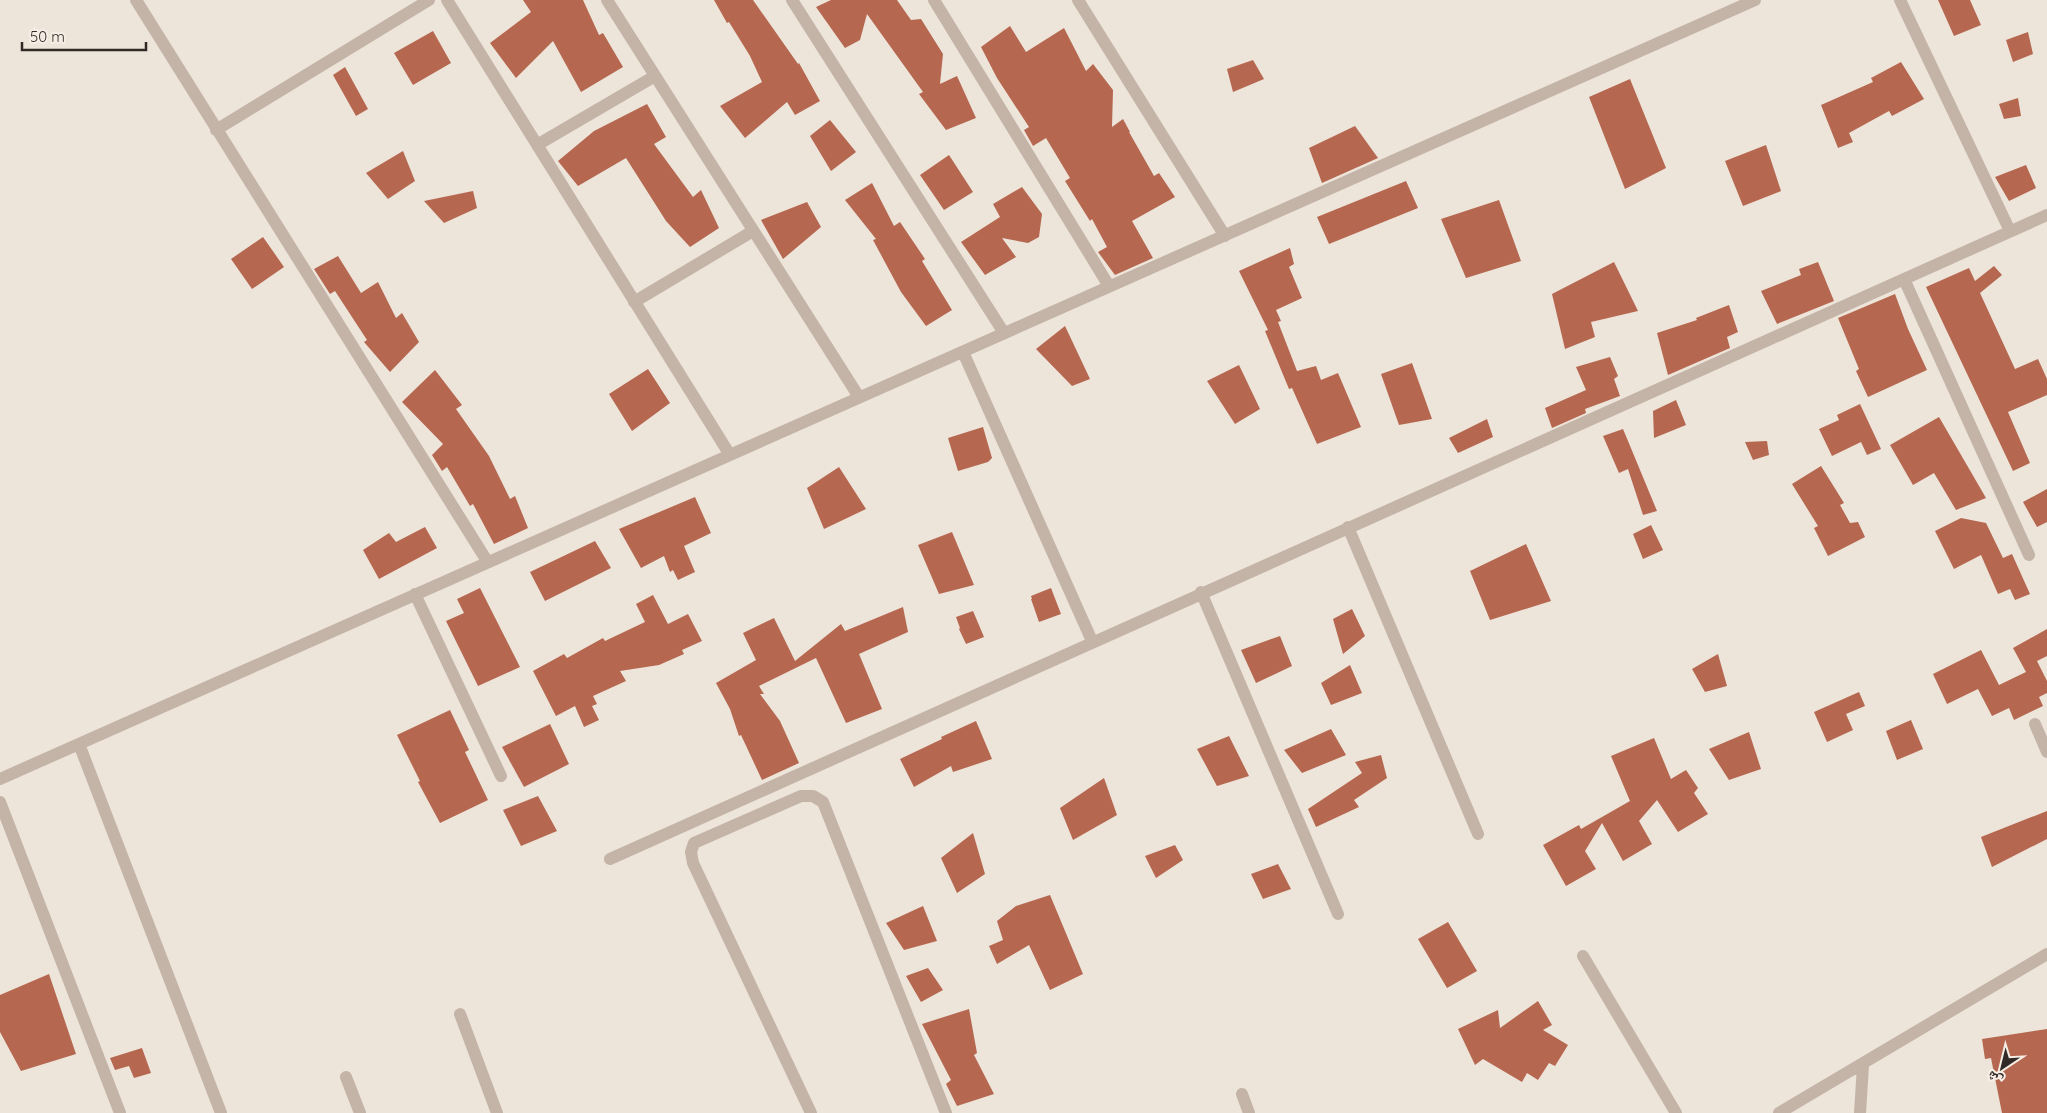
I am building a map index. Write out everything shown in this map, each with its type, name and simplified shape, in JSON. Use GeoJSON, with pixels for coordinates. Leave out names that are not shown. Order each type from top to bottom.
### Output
{"type":"FeatureCollection","features":[{"type":"Feature","properties":{"kind":"street"},"geometry":{"type":"LineString","coordinates":[[136,0],[487,562]]}},
{"type":"Feature","properties":{"kind":"street"},"geometry":{"type":"LineString","coordinates":[[216,130],[429,0]]}},
{"type":"Feature","properties":{"kind":"street"},"geometry":{"type":"LineString","coordinates":[[447,0],[730,455]]}},
{"type":"Feature","properties":{"kind":"street"},"geometry":{"type":"LineString","coordinates":[[607,0],[859,397]]}},
{"type":"Feature","properties":{"kind":"street"},"geometry":{"type":"LineString","coordinates":[[792,0],[1004,333]]}},
{"type":"Feature","properties":{"kind":"street"},"geometry":{"type":"LineString","coordinates":[[934,0],[1109,286]]}},
{"type":"Feature","properties":{"kind":"street"},"geometry":{"type":"LineString","coordinates":[[1078,0],[1225,236]]}},
{"type":"Feature","properties":{"kind":"street"},"geometry":{"type":"LineString","coordinates":[[0,779],[1755,0]]}},
{"type":"Feature","properties":{"kind":"street"},"geometry":{"type":"LineString","coordinates":[[1900,0],[2010,231]]}},
{"type":"Feature","properties":{"kind":"street"},"geometry":{"type":"LineString","coordinates":[[537,145],[655,76]]}},
{"type":"Feature","properties":{"kind":"street"},"geometry":{"type":"LineString","coordinates":[[610,858],[2047,215]]}},
{"type":"Feature","properties":{"kind":"street"},"geometry":{"type":"LineString","coordinates":[[634,302],[753,230]]}},
{"type":"Feature","properties":{"kind":"street"},"geometry":{"type":"LineString","coordinates":[[1904,278],[2029,555]]}},
{"type":"Feature","properties":{"kind":"street"},"geometry":{"type":"LineString","coordinates":[[963,352],[1092,641]]}},
{"type":"Feature","properties":{"kind":"street"},"geometry":{"type":"LineString","coordinates":[[1348,527],[1478,834]]}},
{"type":"Feature","properties":{"kind":"street"},"geometry":{"type":"LineString","coordinates":[[1201,592],[1338,914]]}},
{"type":"Feature","properties":{"kind":"street"},"geometry":{"type":"LineString","coordinates":[[415,594],[501,776]]}},
{"type":"Feature","properties":{"kind":"street"},"geometry":{"type":"LineString","coordinates":[[2035,724],[2047,752]]}},
{"type":"Feature","properties":{"kind":"street"},"geometry":{"type":"LineString","coordinates":[[79,744],[221,1113]]}},
{"type":"Feature","properties":{"kind":"street"},"geometry":{"type":"LineString","coordinates":[[811,1113],[693,864],[691,852],[694,842],[801,796],[813,796],[823,802],[946,1113]]}},
{"type":"Feature","properties":{"kind":"street"},"geometry":{"type":"LineString","coordinates":[[0,802],[120,1113]]}},
{"type":"Feature","properties":{"kind":"street"},"geometry":{"type":"LineString","coordinates":[[1779,1113],[1863,1065],[2047,954]]}},
{"type":"Feature","properties":{"kind":"street"},"geometry":{"type":"LineString","coordinates":[[1583,956],[1676,1113]]}},
{"type":"Feature","properties":{"kind":"street"},"geometry":{"type":"LineString","coordinates":[[460,1014],[497,1113]]}},
{"type":"Feature","properties":{"kind":"street"},"geometry":{"type":"LineString","coordinates":[[1860,1113],[1863,1065]]}},
{"type":"Feature","properties":{"kind":"street"},"geometry":{"type":"LineString","coordinates":[[346,1077],[360,1113]]}},
{"type":"Feature","properties":{"kind":"street"},"geometry":{"type":"LineString","coordinates":[[1242,1094],[1249,1113]]}},
{"type":"Feature","properties":{"kind":"building"},"geometry":{"type":"Polygon","coordinates":[[[523,0],[583,0],[599,35],[603,33],[623,67],[581,92],[553,41],[516,78],[490,43],[531,12],[523,0]]]}},
{"type":"Feature","properties":{"kind":"building"},"geometry":{"type":"Polygon","coordinates":[[[714,0],[753,0],[799,63],[820,101],[795,115],[787,102],[745,138],[720,106],[762,82],[750,56],[729,22],[727,23],[714,0]]]}},
{"type":"Feature","properties":{"kind":"building"},"geometry":{"type":"Polygon","coordinates":[[[831,0],[897,0],[911,20],[921,19],[943,54],[940,84],[957,76],[976,118],[946,130],[919,94],[923,92],[867,14],[860,40],[845,48],[816,7],[831,0]]]}},
{"type":"Feature","properties":{"kind":"building"},"geometry":{"type":"Polygon","coordinates":[[[1938,0],[1970,0],[1981,25],[1954,36],[1938,0]]]}},
{"type":"Feature","properties":{"kind":"building"},"geometry":{"type":"Polygon","coordinates":[[[1010,26],[1026,52],[1064,28],[1086,71],[1093,64],[1113,90],[1112,127],[1123,119],[1154,176],[1159,173],[1175,197],[1132,221],[1153,258],[1115,275],[1098,252],[1107,247],[1092,219],[1090,221],[1065,181],[1070,178],[1046,138],[1033,146],[1024,130],[1029,127],[997,78],[981,47],[1010,26]]]}},
{"type":"Feature","properties":{"kind":"building"},"geometry":{"type":"Polygon","coordinates":[[[433,31],[451,63],[413,85],[394,53],[433,31]]]}},
{"type":"Feature","properties":{"kind":"building"},"geometry":{"type":"Polygon","coordinates":[[[2028,32],[2033,54],[2013,62],[2006,40],[2028,32]]]}},
{"type":"Feature","properties":{"kind":"building"},"geometry":{"type":"Polygon","coordinates":[[[1253,60],[1264,79],[1233,92],[1227,69],[1253,60]]]}},
{"type":"Feature","properties":{"kind":"building"},"geometry":{"type":"Polygon","coordinates":[[[1901,62],[1924,99],[1892,116],[1889,111],[1849,133],[1853,142],[1838,148],[1821,105],[1873,82],[1871,78],[1901,62]]]}},
{"type":"Feature","properties":{"kind":"building"},"geometry":{"type":"Polygon","coordinates":[[[345,67],[368,109],[356,116],[333,75],[345,67]]]}},
{"type":"Feature","properties":{"kind":"building"},"geometry":{"type":"Polygon","coordinates":[[[1630,79],[1666,168],[1625,189],[1589,97],[1630,79]]]}},
{"type":"Feature","properties":{"kind":"building"},"geometry":{"type":"Polygon","coordinates":[[[2018,98],[2021,116],[2004,119],[1999,104],[2018,98]]]}},
{"type":"Feature","properties":{"kind":"building"},"geometry":{"type":"Polygon","coordinates":[[[647,104],[666,137],[654,144],[693,197],[701,190],[719,228],[690,247],[666,221],[626,158],[578,186],[558,161],[594,131],[647,104]]]}},
{"type":"Feature","properties":{"kind":"building"},"geometry":{"type":"Polygon","coordinates":[[[830,120],[856,152],[831,171],[810,136],[830,120]]]}},
{"type":"Feature","properties":{"kind":"building"},"geometry":{"type":"Polygon","coordinates":[[[1355,126],[1378,158],[1322,183],[1309,148],[1355,126]]]}},
{"type":"Feature","properties":{"kind":"building"},"geometry":{"type":"Polygon","coordinates":[[[1766,145],[1781,191],[1743,206],[1725,161],[1766,145]]]}},
{"type":"Feature","properties":{"kind":"building"},"geometry":{"type":"Polygon","coordinates":[[[403,151],[415,181],[388,199],[366,173],[403,151]]]}},
{"type":"Feature","properties":{"kind":"building"},"geometry":{"type":"Polygon","coordinates":[[[949,155],[973,192],[944,210],[920,175],[949,155]]]}},
{"type":"Feature","properties":{"kind":"building"},"geometry":{"type":"Polygon","coordinates":[[[2026,165],[2036,188],[2009,201],[1995,177],[2026,165]]]}},
{"type":"Feature","properties":{"kind":"building"},"geometry":{"type":"Polygon","coordinates":[[[1406,181],[1418,208],[1329,244],[1317,217],[1406,181]]]}},
{"type":"Feature","properties":{"kind":"building"},"geometry":{"type":"Polygon","coordinates":[[[872,183],[894,226],[900,222],[925,259],[922,261],[952,310],[926,326],[901,292],[873,240],[876,239],[845,200],[872,183]]]}},
{"type":"Feature","properties":{"kind":"building"},"geometry":{"type":"Polygon","coordinates":[[[1022,187],[1042,214],[1039,237],[1028,243],[1002,238],[1016,257],[985,275],[961,242],[1000,217],[993,204],[1022,187]]]}},
{"type":"Feature","properties":{"kind":"building"},"geometry":{"type":"Polygon","coordinates":[[[473,191],[477,208],[444,223],[424,201],[473,191]]]}},
{"type":"Feature","properties":{"kind":"building"},"geometry":{"type":"Polygon","coordinates":[[[1499,200],[1521,261],[1466,278],[1441,219],[1499,200]]]}},
{"type":"Feature","properties":{"kind":"building"},"geometry":{"type":"Polygon","coordinates":[[[807,202],[821,227],[783,259],[761,220],[807,202]]]}},
{"type":"Feature","properties":{"kind":"building"},"geometry":{"type":"Polygon","coordinates":[[[263,237],[284,267],[252,289],[231,259],[263,237]]]}},
{"type":"Feature","properties":{"kind":"building"},"geometry":{"type":"Polygon","coordinates":[[[1290,248],[1294,264],[1289,267],[1302,298],[1276,310],[1281,321],[1278,322],[1297,371],[1316,366],[1321,380],[1338,373],[1361,427],[1317,444],[1292,388],[1289,389],[1265,331],[1268,330],[1239,271],[1290,248]]]}},
{"type":"Feature","properties":{"kind":"building"},"geometry":{"type":"Polygon","coordinates":[[[338,256],[361,293],[378,282],[396,318],[402,313],[419,342],[390,372],[364,342],[367,340],[335,291],[330,294],[314,269],[338,256]]]}},
{"type":"Feature","properties":{"kind":"building"},"geometry":{"type":"Polygon","coordinates":[[[1614,262],[1638,311],[1591,322],[1595,337],[1565,349],[1552,294],[1614,262]]]}},
{"type":"Feature","properties":{"kind":"building"},"geometry":{"type":"Polygon","coordinates":[[[1818,262],[1834,301],[1777,324],[1761,291],[1801,275],[1799,269],[1818,262]]]}},
{"type":"Feature","properties":{"kind":"building"},"geometry":{"type":"Polygon","coordinates":[[[1994,266],[2002,275],[1980,293],[2015,369],[2038,359],[2047,379],[2047,395],[2008,412],[2030,463],[2013,471],[1926,287],[1969,268],[1975,281],[1994,266]]]}},
{"type":"Feature","properties":{"kind":"building"},"geometry":{"type":"Polygon","coordinates":[[[1895,294],[1908,329],[1927,370],[1868,397],[1856,371],[1859,369],[1838,318],[1895,294]]]}},
{"type":"Feature","properties":{"kind":"building"},"geometry":{"type":"Polygon","coordinates":[[[1729,305],[1738,332],[1727,337],[1730,348],[1668,375],[1657,333],[1697,320],[1696,318],[1729,305]]]}},
{"type":"Feature","properties":{"kind":"building"},"geometry":{"type":"Polygon","coordinates":[[[1065,326],[1090,379],[1072,386],[1036,349],[1065,326]]]}},
{"type":"Feature","properties":{"kind":"building"},"geometry":{"type":"Polygon","coordinates":[[[1610,357],[1618,376],[1614,379],[1620,396],[1585,409],[1586,413],[1552,428],[1545,408],[1586,390],[1576,367],[1610,357]]]}},
{"type":"Feature","properties":{"kind":"building"},"geometry":{"type":"Polygon","coordinates":[[[1412,363],[1432,419],[1399,425],[1381,374],[1412,363]]]}},
{"type":"Feature","properties":{"kind":"building"},"geometry":{"type":"Polygon","coordinates":[[[1239,365],[1260,409],[1235,424],[1207,381],[1239,365]]]}},
{"type":"Feature","properties":{"kind":"building"},"geometry":{"type":"Polygon","coordinates":[[[648,369],[670,403],[632,431],[609,394],[648,369]]]}},
{"type":"Feature","properties":{"kind":"building"},"geometry":{"type":"Polygon","coordinates":[[[435,370],[462,405],[456,409],[489,456],[510,499],[515,496],[528,528],[494,544],[473,504],[470,506],[447,467],[442,471],[432,455],[443,444],[402,402],[435,370]]]}},
{"type":"Feature","properties":{"kind":"building"},"geometry":{"type":"Polygon","coordinates":[[[1676,400],[1686,425],[1654,438],[1653,411],[1676,400]]]}},
{"type":"Feature","properties":{"kind":"building"},"geometry":{"type":"Polygon","coordinates":[[[1860,404],[1881,449],[1867,455],[1861,442],[1832,456],[1819,429],[1839,420],[1837,415],[1860,404]]]}},
{"type":"Feature","properties":{"kind":"building"},"geometry":{"type":"Polygon","coordinates":[[[1939,417],[1986,498],[1956,510],[1934,473],[1913,485],[1890,445],[1939,417]]]}},
{"type":"Feature","properties":{"kind":"building"},"geometry":{"type":"Polygon","coordinates":[[[1487,419],[1493,437],[1458,453],[1449,438],[1487,419]]]}},
{"type":"Feature","properties":{"kind":"building"},"geometry":{"type":"Polygon","coordinates":[[[983,427],[992,458],[988,462],[958,471],[948,438],[983,427]]]}},
{"type":"Feature","properties":{"kind":"building"},"geometry":{"type":"Polygon","coordinates":[[[1623,429],[1657,511],[1643,515],[1628,469],[1619,473],[1603,436],[1623,429]]]}},
{"type":"Feature","properties":{"kind":"building"},"geometry":{"type":"Polygon","coordinates":[[[1767,441],[1769,455],[1753,460],[1745,442],[1767,441]]]}},
{"type":"Feature","properties":{"kind":"building"},"geometry":{"type":"Polygon","coordinates":[[[1821,466],[1844,503],[1840,505],[1850,523],[1858,522],[1865,537],[1828,556],[1814,528],[1818,526],[1792,484],[1821,466]]]}},
{"type":"Feature","properties":{"kind":"building"},"geometry":{"type":"Polygon","coordinates":[[[839,467],[866,509],[824,529],[807,488],[839,467]]]}},
{"type":"Feature","properties":{"kind":"building"},"geometry":{"type":"Polygon","coordinates":[[[2047,489],[2047,522],[2037,527],[2023,502],[2047,489]]]}},
{"type":"Feature","properties":{"kind":"building"},"geometry":{"type":"Polygon","coordinates":[[[695,497],[711,533],[684,546],[695,572],[678,580],[673,570],[670,572],[664,556],[641,568],[619,529],[695,497]]]}},
{"type":"Feature","properties":{"kind":"building"},"geometry":{"type":"Polygon","coordinates":[[[1961,518],[1986,523],[2003,558],[2012,554],[2030,594],[2015,600],[2010,589],[1998,594],[1981,555],[1954,569],[1935,531],[1961,518]]]}},
{"type":"Feature","properties":{"kind":"building"},"geometry":{"type":"Polygon","coordinates":[[[1651,525],[1663,550],[1643,559],[1633,534],[1651,525]]]}},
{"type":"Feature","properties":{"kind":"building"},"geometry":{"type":"Polygon","coordinates":[[[425,527],[437,548],[379,579],[363,550],[389,533],[396,542],[425,527]]]}},
{"type":"Feature","properties":{"kind":"building"},"geometry":{"type":"Polygon","coordinates":[[[952,532],[974,585],[939,594],[918,545],[952,532]]]}},
{"type":"Feature","properties":{"kind":"building"},"geometry":{"type":"Polygon","coordinates":[[[595,541],[611,568],[545,601],[530,572],[595,541]]]}},
{"type":"Feature","properties":{"kind":"building"},"geometry":{"type":"Polygon","coordinates":[[[1526,544],[1551,601],[1490,620],[1470,571],[1526,544]]]}},
{"type":"Feature","properties":{"kind":"building"},"geometry":{"type":"Polygon","coordinates":[[[480,588],[520,667],[478,686],[446,621],[464,613],[457,599],[480,588]]]}},
{"type":"Feature","properties":{"kind":"building"},"geometry":{"type":"Polygon","coordinates":[[[1051,588],[1061,614],[1039,622],[1031,596],[1051,588]]]}},
{"type":"Feature","properties":{"kind":"building"},"geometry":{"type":"Polygon","coordinates":[[[653,595],[668,624],[688,614],[702,641],[682,650],[684,654],[659,665],[620,671],[626,681],[593,696],[597,704],[592,706],[599,720],[584,727],[575,706],[556,716],[533,671],[564,654],[567,658],[603,638],[605,641],[645,622],[636,604],[653,595]]]}},
{"type":"Feature","properties":{"kind":"building"},"geometry":{"type":"Polygon","coordinates":[[[903,607],[908,632],[859,654],[882,709],[846,723],[816,658],[759,686],[764,694],[760,694],[780,721],[799,763],[762,780],[741,735],[739,736],[730,709],[716,683],[756,660],[743,633],[774,618],[795,661],[841,624],[845,631],[903,607]]]}},
{"type":"Feature","properties":{"kind":"building"},"geometry":{"type":"Polygon","coordinates":[[[1352,609],[1365,636],[1343,654],[1333,619],[1352,609]]]}},
{"type":"Feature","properties":{"kind":"building"},"geometry":{"type":"Polygon","coordinates":[[[973,611],[984,637],[966,644],[956,617],[973,611]]]}},
{"type":"Feature","properties":{"kind":"building"},"geometry":{"type":"Polygon","coordinates":[[[2047,629],[2047,656],[2037,661],[2047,681],[2047,693],[2039,697],[2043,706],[2014,720],[2009,708],[1992,716],[1978,689],[1947,704],[1933,674],[1981,650],[1999,685],[2026,672],[2013,648],[2047,629]]]}},
{"type":"Feature","properties":{"kind":"building"},"geometry":{"type":"Polygon","coordinates":[[[1280,636],[1292,666],[1256,683],[1241,650],[1280,636]]]}},
{"type":"Feature","properties":{"kind":"building"},"geometry":{"type":"Polygon","coordinates":[[[1718,654],[1727,686],[1705,692],[1692,669],[1718,654]]]}},
{"type":"Feature","properties":{"kind":"building"},"geometry":{"type":"Polygon","coordinates":[[[1350,665],[1362,693],[1331,705],[1321,683],[1350,665]]]}},
{"type":"Feature","properties":{"kind":"building"},"geometry":{"type":"Polygon","coordinates":[[[1859,692],[1865,706],[1846,714],[1853,730],[1827,742],[1814,712],[1859,692]]]}},
{"type":"Feature","properties":{"kind":"building"},"geometry":{"type":"Polygon","coordinates":[[[450,710],[469,750],[465,752],[488,800],[440,823],[418,782],[420,781],[397,735],[450,710]]]}},
{"type":"Feature","properties":{"kind":"building"},"geometry":{"type":"Polygon","coordinates":[[[1911,720],[1923,749],[1897,760],[1886,731],[1911,720]]]}},
{"type":"Feature","properties":{"kind":"building"},"geometry":{"type":"Polygon","coordinates":[[[976,721],[992,759],[953,772],[951,766],[914,787],[900,759],[976,721]]]}},
{"type":"Feature","properties":{"kind":"building"},"geometry":{"type":"Polygon","coordinates":[[[550,724],[569,764],[524,787],[502,747],[550,724]]]}},
{"type":"Feature","properties":{"kind":"building"},"geometry":{"type":"Polygon","coordinates":[[[1331,729],[1346,755],[1302,773],[1284,750],[1331,729]]]}},
{"type":"Feature","properties":{"kind":"building"},"geometry":{"type":"Polygon","coordinates":[[[1749,732],[1761,769],[1729,780],[1709,749],[1749,732]]]}},
{"type":"Feature","properties":{"kind":"building"},"geometry":{"type":"Polygon","coordinates":[[[1229,736],[1249,776],[1217,786],[1197,749],[1229,736]]]}},
{"type":"Feature","properties":{"kind":"building"},"geometry":{"type":"Polygon","coordinates":[[[1654,738],[1671,779],[1686,770],[1698,788],[1694,793],[1708,814],[1678,832],[1657,800],[1639,821],[1652,844],[1623,861],[1602,823],[1585,851],[1596,869],[1566,886],[1543,845],[1579,825],[1581,829],[1630,801],[1611,756],[1654,738]]]}},
{"type":"Feature","properties":{"kind":"building"},"geometry":{"type":"Polygon","coordinates":[[[1381,755],[1387,778],[1354,800],[1359,807],[1316,827],[1308,809],[1362,773],[1355,762],[1381,755]]]}},
{"type":"Feature","properties":{"kind":"building"},"geometry":{"type":"Polygon","coordinates":[[[1104,778],[1117,815],[1073,840],[1060,808],[1104,778]]]}},
{"type":"Feature","properties":{"kind":"building"},"geometry":{"type":"Polygon","coordinates":[[[538,796],[557,831],[521,846],[503,810],[538,796]]]}},
{"type":"Feature","properties":{"kind":"building"},"geometry":{"type":"Polygon","coordinates":[[[2047,811],[2047,839],[1992,867],[1981,837],[2047,811]]]}},
{"type":"Feature","properties":{"kind":"building"},"geometry":{"type":"Polygon","coordinates":[[[973,833],[985,874],[957,893],[941,858],[973,833]]]}},
{"type":"Feature","properties":{"kind":"building"},"geometry":{"type":"Polygon","coordinates":[[[1175,845],[1183,860],[1156,878],[1145,856],[1175,845]]]}},
{"type":"Feature","properties":{"kind":"building"},"geometry":{"type":"Polygon","coordinates":[[[1278,864],[1291,889],[1263,899],[1251,874],[1278,864]]]}},
{"type":"Feature","properties":{"kind":"building"},"geometry":{"type":"Polygon","coordinates":[[[1050,895],[1083,974],[1050,990],[1029,945],[997,964],[989,946],[1003,940],[997,921],[1016,906],[1050,895]]]}},
{"type":"Feature","properties":{"kind":"building"},"geometry":{"type":"Polygon","coordinates":[[[923,906],[937,941],[904,950],[886,923],[923,906]]]}},
{"type":"Feature","properties":{"kind":"building"},"geometry":{"type":"Polygon","coordinates":[[[1448,922],[1477,971],[1447,988],[1418,939],[1448,922]]]}},
{"type":"Feature","properties":{"kind":"building"},"geometry":{"type":"Polygon","coordinates":[[[928,968],[943,990],[921,1002],[906,976],[928,968]]]}},
{"type":"Feature","properties":{"kind":"building"},"geometry":{"type":"Polygon","coordinates":[[[49,974],[76,1054],[21,1071],[0,1032],[0,995],[49,974]]]}},
{"type":"Feature","properties":{"kind":"building"},"geometry":{"type":"Polygon","coordinates":[[[1538,1001],[1552,1025],[1543,1030],[1568,1045],[1555,1066],[1549,1063],[1538,1080],[1527,1073],[1522,1082],[1483,1059],[1475,1065],[1458,1029],[1498,1010],[1500,1028],[1538,1001]]]}},
{"type":"Feature","properties":{"kind":"building"},"geometry":{"type":"Polygon","coordinates":[[[969,1009],[977,1053],[974,1055],[994,1094],[957,1106],[946,1084],[951,1080],[922,1024],[969,1009]]]}},
{"type":"Feature","properties":{"kind":"building"},"geometry":{"type":"Polygon","coordinates":[[[2047,1029],[2047,1113],[2002,1113],[1991,1058],[1985,1059],[1982,1039],[2047,1029]]]}},
{"type":"Feature","properties":{"kind":"building"},"geometry":{"type":"Polygon","coordinates":[[[142,1048],[151,1073],[134,1078],[129,1066],[115,1070],[110,1058],[142,1048]]]}}]}
